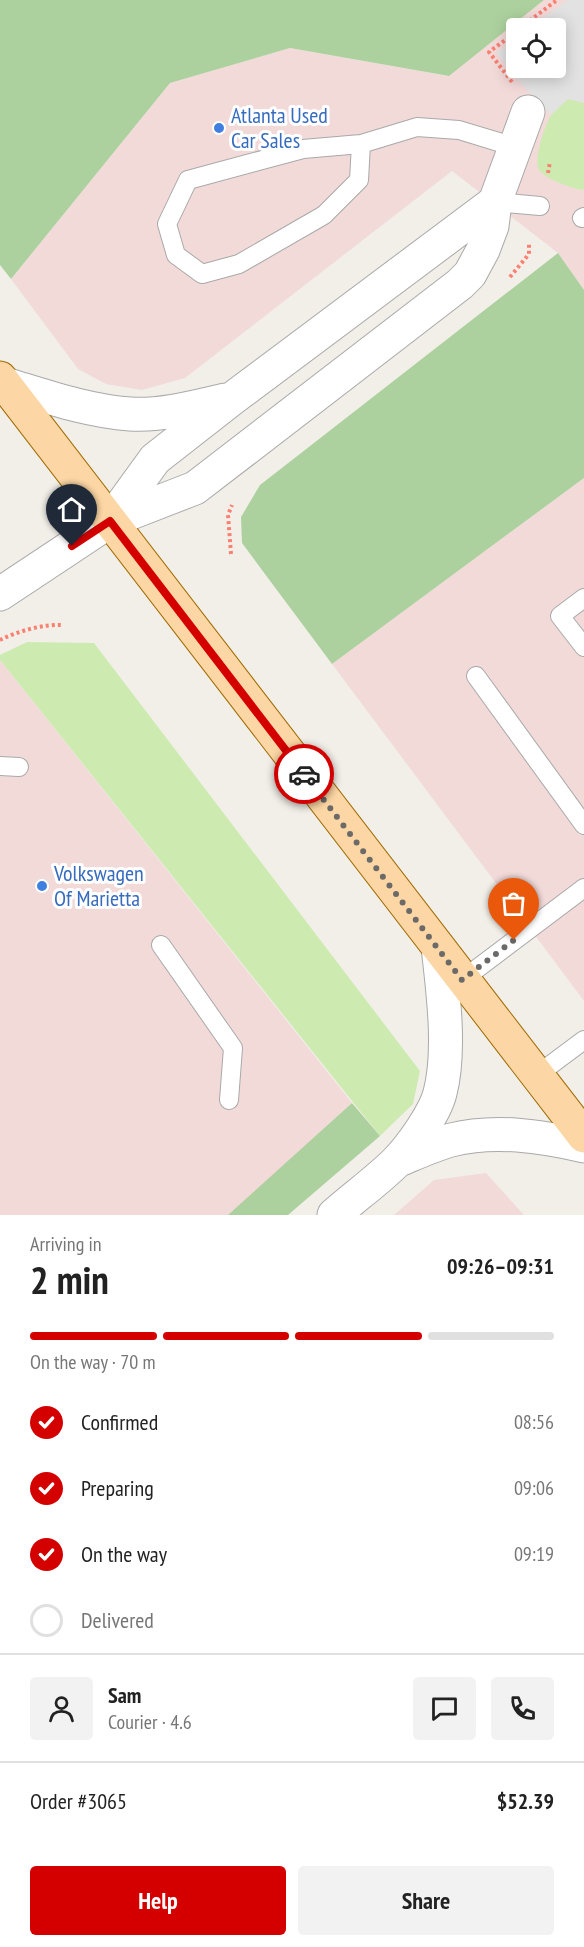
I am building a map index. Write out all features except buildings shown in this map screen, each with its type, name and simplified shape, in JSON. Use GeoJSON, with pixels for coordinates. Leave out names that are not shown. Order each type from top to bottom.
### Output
{"type":"FeatureCollection","features":[{"type":"Feature","properties":{"kind":"main road"},"geometry":{"type":"LineString","coordinates":[[2,381],[584,1136]]}},
{"type":"Feature","properties":{"kind":"street"},"geometry":{"type":"LineString","coordinates":[[0,594],[110,521],[195,488],[460,284],[470,274],[483,250],[492,226],[495,202],[515,147],[521,99]]}},
{"type":"Feature","properties":{"kind":"street"},"geometry":{"type":"LineString","coordinates":[[110,521],[155,459],[232,398],[495,202]]}},
{"type":"Feature","properties":{"kind":"street"},"geometry":{"type":"LineString","coordinates":[[2,381],[91,408],[129,414],[182,410],[232,398]]}},
{"type":"Feature","properties":{"kind":"street"},"geometry":{"type":"LineString","coordinates":[[334,1215],[397,1161],[426,1124],[440,1093],[444,1053],[438,947]]}},
{"type":"Feature","properties":{"kind":"street"},"geometry":{"type":"LineString","coordinates":[[397,1161],[452,1140],[492,1135],[554,1139],[584,1146]]}},
{"type":"Feature","properties":{"kind":"lane"},"geometry":{"type":"LineString","coordinates":[[361,144],[359,180],[324,215],[238,264],[202,274],[176,255],[167,224],[188,180],[303,149],[361,144],[417,127],[459,130],[515,147]]}},
{"type":"Feature","properties":{"kind":"lane"},"geometry":{"type":"LineString","coordinates":[[495,202],[540,206]]}},
{"type":"Feature","properties":{"kind":"lane"},"geometry":{"type":"LineString","coordinates":[[584,598],[560,616],[584,647]]}},
{"type":"Feature","properties":{"kind":"lane"},"geometry":{"type":"LineString","coordinates":[[476,676],[584,825]]}},
{"type":"Feature","properties":{"kind":"lane"},"geometry":{"type":"LineString","coordinates":[[0,766],[19,767]]}},
{"type":"Feature","properties":{"kind":"lane"},"geometry":{"type":"LineString","coordinates":[[462,980],[584,888]]}},
{"type":"Feature","properties":{"kind":"lane"},"geometry":{"type":"LineString","coordinates":[[161,945],[233,1048],[229,1100]]}},
{"type":"Feature","properties":{"kind":"lane"},"geometry":{"type":"LineString","coordinates":[[537,1075],[584,1040]]}},
{"type":"Feature","properties":{"kind":"path"},"geometry":{"type":"LineString","coordinates":[[534,18],[558,0]]}},
{"type":"Feature","properties":{"kind":"path"},"geometry":{"type":"LineString","coordinates":[[506,39],[489,52],[506,77]]}},
{"type":"Feature","properties":{"kind":"path"},"geometry":{"type":"LineString","coordinates":[[507,78],[521,99]]}},
{"type":"Feature","properties":{"kind":"path"},"geometry":{"type":"LineString","coordinates":[[529,243],[529,254]]}},
{"type":"Feature","properties":{"kind":"path"},"geometry":{"type":"LineString","coordinates":[[228,515],[231,554]]}},
{"type":"Feature","properties":{"kind":"path"},"geometry":{"type":"LineString","coordinates":[[0,640],[16,632],[56,625],[63,626]]}},
{"type":"Feature","properties":{"kind":"shaded area"},"geometry":{"type":"Polygon","coordinates":[[[544,0],[584,0],[584,290],[558,253],[452,171],[185,378],[142,390],[106,384],[78,369],[11,279],[170,83],[290,48],[448,76],[506,30],[506,78],[566,78],[566,18],[521,18],[544,0]]]}},
{"type":"Feature","properties":{"kind":"shaded area"},"geometry":{"type":"Polygon","coordinates":[[[568,0],[584,0],[584,103],[568,99],[551,115],[516,78],[566,78],[566,18],[544,18],[568,0]]]}},
{"type":"Feature","properties":{"kind":"shaded area"},"geometry":{"type":"Polygon","coordinates":[[[506,46],[506,65],[497,53],[506,46]]]}},
{"type":"Feature","properties":{"kind":"shaded area"},"geometry":{"type":"Polygon","coordinates":[[[584,478],[584,1001],[332,664],[584,478]]]}},
{"type":"Feature","properties":{"kind":"shaded area"},"geometry":{"type":"Polygon","coordinates":[[[0,660],[352,1103],[230,1215],[0,1215],[0,660]]]}},
{"type":"Feature","properties":{"kind":"shaded area"},"geometry":{"type":"Polygon","coordinates":[[[486,1173],[524,1215],[394,1215],[434,1180],[486,1173]]]}},
{"type":"Feature","properties":{"kind":"green space"},"geometry":{"type":"Polygon","coordinates":[[[0,0],[544,0],[522,18],[506,18],[506,30],[449,76],[290,48],[170,83],[11,279],[0,265],[0,0]]]}},
{"type":"Feature","properties":{"kind":"green space"},"geometry":{"type":"Polygon","coordinates":[[[568,99],[584,103],[584,189],[582,190],[547,177],[539,170],[538,165],[540,142],[551,115],[568,99]]]}},
{"type":"Feature","properties":{"kind":"green space"},"geometry":{"type":"Polygon","coordinates":[[[558,253],[584,290],[584,478],[332,664],[242,543],[241,517],[260,485],[558,253]]]}},
{"type":"Feature","properties":{"kind":"green space"},"geometry":{"type":"Polygon","coordinates":[[[27,642],[94,643],[420,1071],[413,1104],[380,1136],[0,660],[0,655],[27,642]]]}},
{"type":"Feature","properties":{"kind":"green space"},"geometry":{"type":"Polygon","coordinates":[[[352,1103],[380,1136],[288,1215],[228,1215],[352,1103]]]}},
{"type":"Feature","properties":{"kind":"way so far"},"geometry":{"type":"LineString","coordinates":[[304,774],[462,980],[514,940]]}},
{"type":"Feature","properties":{"kind":"place","name":"Atlanta Used Car Sales"},"geometry":{"type":"Point","coordinates":[219,128]}},
{"type":"Feature","properties":{"kind":"place","name":"Volkswagen Of Marietta"},"geometry":{"type":"Point","coordinates":[42,886]}},
{"type":"Feature","properties":{"kind":"route"},"geometry":{"type":"LineString","coordinates":[[72,546],[110,521],[304,774]]}}]}
